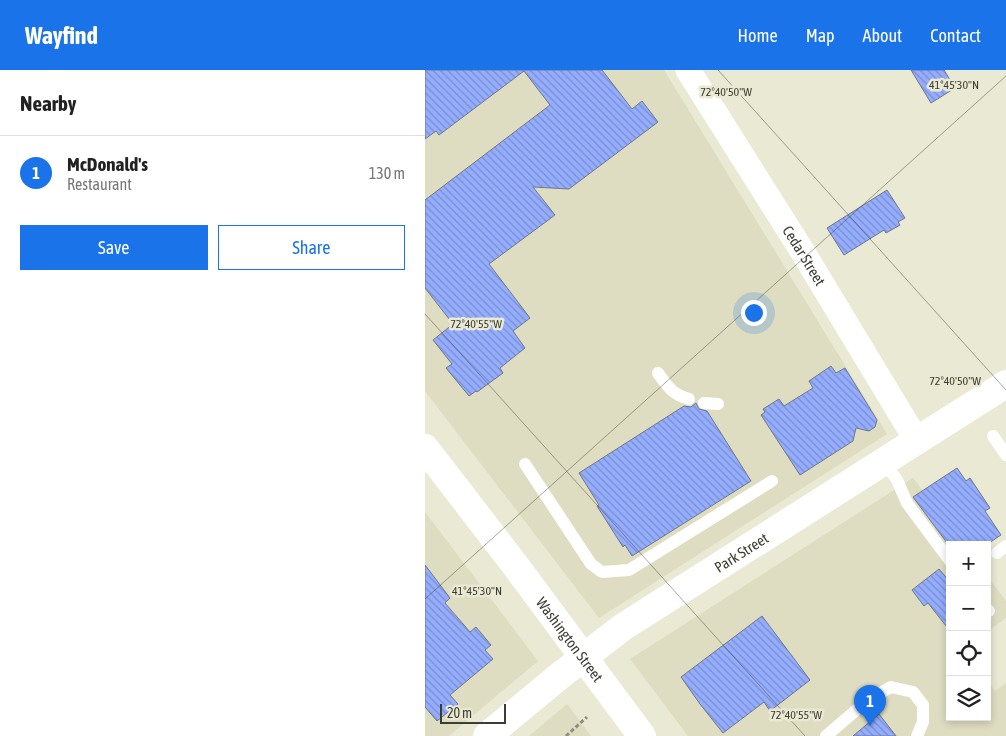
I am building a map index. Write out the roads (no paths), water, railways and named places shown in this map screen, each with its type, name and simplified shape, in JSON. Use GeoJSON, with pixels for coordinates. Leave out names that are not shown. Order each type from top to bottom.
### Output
{"type":"FeatureCollection","features":[{"type":"Feature","properties":{"kind":"main road","name":"Park Street"},"geometry":{"type":"LineString","coordinates":[[487,736],[582,658],[631,623],[1006,384]]}},
{"type":"Feature","properties":{"kind":"main road","name":"Washington Street"},"geometry":{"type":"LineString","coordinates":[[425,448],[642,736]]}},
{"type":"Feature","properties":{"kind":"street","name":"Cedar Street"},"geometry":{"type":"LineString","coordinates":[[688,70],[804,254],[917,441]]}},
{"type":"Feature","properties":{"kind":"lane"},"geometry":{"type":"LineString","coordinates":[[658,373],[671,391],[678,396],[689,399]]}},
{"type":"Feature","properties":{"kind":"lane"},"geometry":{"type":"LineString","coordinates":[[704,403],[717,404]]}},
{"type":"Feature","properties":{"kind":"lane"},"geometry":{"type":"LineString","coordinates":[[993,436],[1006,455]]}},
{"type":"Feature","properties":{"kind":"lane"},"geometry":{"type":"LineString","coordinates":[[884,462],[897,480],[907,503],[946,556]]}},
{"type":"Feature","properties":{"kind":"lane"},"geometry":{"type":"LineString","coordinates":[[525,464],[591,564],[603,572],[629,570],[771,481]]}},
{"type":"Feature","properties":{"kind":"lane"},"geometry":{"type":"LineString","coordinates":[[826,736],[869,699],[891,687],[913,692],[923,705],[923,722],[917,736]]}},
{"type":"Feature","properties":{"kind":"place","name":"McDonald's"},"geometry":{"type":"Point","coordinates":[870,726]}}]}
